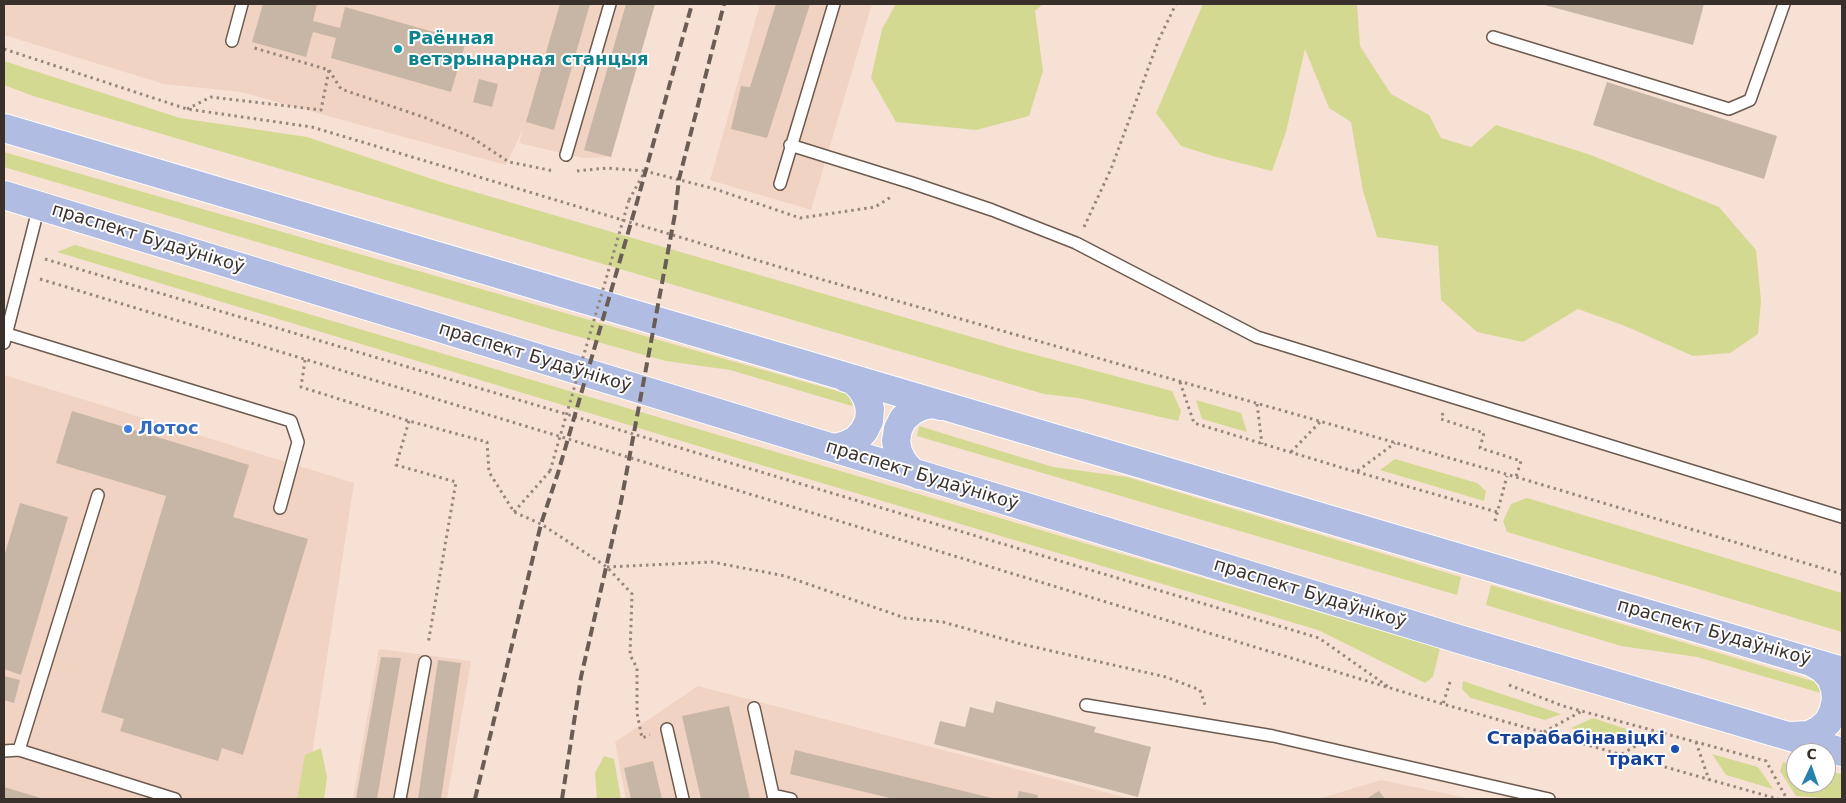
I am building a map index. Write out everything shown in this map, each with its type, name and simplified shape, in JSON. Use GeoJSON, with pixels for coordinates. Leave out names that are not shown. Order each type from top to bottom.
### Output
{"type":"FeatureCollection","features":[{"type":"Feature","properties":{"kind":"main road","name":"праспект Будаўнікоў"},"geometry":{"type":"LineString","coordinates":[[4,128],[1842,671]]}},
{"type":"Feature","properties":{"kind":"main road","name":"праспект Будаўнікоў"},"geometry":{"type":"LineString","coordinates":[[4,195],[1462,640],[1842,752]]}},
{"type":"Feature","properties":{"kind":"main road"},"geometry":{"type":"LineString","coordinates":[[823,446],[835,448],[846,446],[856,440],[864,431],[869,421],[870,409],[867,398],[861,388],[852,380],[842,376]]}},
{"type":"Feature","properties":{"kind":"main road"},"geometry":{"type":"LineString","coordinates":[[921,476],[903,462],[898,452],[896,441],[898,429],[903,419],[912,411],[922,406],[934,404],[945,406]]}},
{"type":"Feature","properties":{"kind":"main road"},"geometry":{"type":"LineString","coordinates":[[1786,735],[1798,737],[1809,735],[1819,730],[1828,722],[1836,700],[1831,678],[1814,663],[1802,660]]}},
{"type":"Feature","properties":{"kind":"lane"},"geometry":{"type":"LineString","coordinates":[[232,41],[242,4]]}},
{"type":"Feature","properties":{"kind":"lane"},"geometry":{"type":"LineString","coordinates":[[566,155],[610,4]]}},
{"type":"Feature","properties":{"kind":"lane"},"geometry":{"type":"LineString","coordinates":[[780,184],[790,145],[834,4]]}},
{"type":"Feature","properties":{"kind":"lane"},"geometry":{"type":"LineString","coordinates":[[1493,37],[1729,109],[1750,100],[1784,4]]}},
{"type":"Feature","properties":{"kind":"lane"},"geometry":{"type":"LineString","coordinates":[[790,145],[975,204],[1076,243],[1257,337],[1842,517]]}},
{"type":"Feature","properties":{"kind":"lane"},"geometry":{"type":"LineString","coordinates":[[39,206],[5,337],[291,422],[298,442],[280,508]]}},
{"type":"Feature","properties":{"kind":"lane"},"geometry":{"type":"LineString","coordinates":[[19,750],[98,495]]}},
{"type":"Feature","properties":{"kind":"lane"},"geometry":{"type":"LineString","coordinates":[[400,799],[424,662]]}},
{"type":"Feature","properties":{"kind":"lane"},"geometry":{"type":"LineString","coordinates":[[1086,704],[1273,736],[1549,799]]}},
{"type":"Feature","properties":{"kind":"lane"},"geometry":{"type":"LineString","coordinates":[[754,708],[773,797],[791,799]]}},
{"type":"Feature","properties":{"kind":"lane"},"geometry":{"type":"LineString","coordinates":[[667,729],[683,799]]}},
{"type":"Feature","properties":{"kind":"lane"},"geometry":{"type":"LineString","coordinates":[[4,751],[19,750],[175,799]]}},
{"type":"Feature","properties":{"kind":"path"},"geometry":{"type":"LineString","coordinates":[[1076,243],[1112,169],[1160,39],[1176,4]]}},
{"type":"Feature","properties":{"kind":"path"},"geometry":{"type":"LineString","coordinates":[[232,41],[329,70],[341,90],[426,118],[471,137],[509,162],[558,172]]}},
{"type":"Feature","properties":{"kind":"path"},"geometry":{"type":"LineString","coordinates":[[4,49],[187,109],[312,127],[813,277],[1507,476],[1516,477],[1842,574]]}},
{"type":"Feature","properties":{"kind":"path"},"geometry":{"type":"LineString","coordinates":[[187,109],[211,97],[321,110],[329,70]]}},
{"type":"Feature","properties":{"kind":"path"},"geometry":{"type":"LineString","coordinates":[[568,171],[606,168],[645,171]]}},
{"type":"Feature","properties":{"kind":"path"},"geometry":{"type":"LineString","coordinates":[[514,512],[550,471],[629,200]]}},
{"type":"Feature","properties":{"kind":"path"},"geometry":{"type":"LineString","coordinates":[[27,254],[1319,638],[1392,690]]}},
{"type":"Feature","properties":{"kind":"path"},"geometry":{"type":"LineString","coordinates":[[22,274],[1392,690],[1778,799]]}},
{"type":"Feature","properties":{"kind":"path"},"geometry":{"type":"LineString","coordinates":[[305,360],[301,387],[409,421],[487,442],[489,472],[514,512],[541,524],[607,567],[632,594],[630,655],[637,668],[637,713],[642,738],[667,729]]}},
{"type":"Feature","properties":{"kind":"path"},"geometry":{"type":"LineString","coordinates":[[1180,382],[1194,423],[1497,512]]}},
{"type":"Feature","properties":{"kind":"path"},"geometry":{"type":"LineString","coordinates":[[1448,396],[1441,419],[1484,433],[1480,448],[1521,461],[1516,477]]}},
{"type":"Feature","properties":{"kind":"path"},"geometry":{"type":"LineString","coordinates":[[1257,404],[1262,444]]}},
{"type":"Feature","properties":{"kind":"path"},"geometry":{"type":"LineString","coordinates":[[409,421],[396,465],[456,482],[424,662]]}},
{"type":"Feature","properties":{"kind":"path"},"geometry":{"type":"LineString","coordinates":[[1291,452],[1320,422]]}},
{"type":"Feature","properties":{"kind":"path"},"geometry":{"type":"LineString","coordinates":[[1356,472],[1395,443]]}},
{"type":"Feature","properties":{"kind":"path"},"geometry":{"type":"LineString","coordinates":[[1495,521],[1507,476]]}},
{"type":"Feature","properties":{"kind":"path"},"geometry":{"type":"LineString","coordinates":[[607,567],[712,562],[785,576],[904,618],[943,622],[1021,644],[1166,677],[1200,690],[1214,727]]}},
{"type":"Feature","properties":{"kind":"path"},"geometry":{"type":"LineString","coordinates":[[1444,704],[1450,682]]}},
{"type":"Feature","properties":{"kind":"path"},"geometry":{"type":"LineString","coordinates":[[1500,682],[1563,706],[1766,761],[1787,799]]}},
{"type":"Feature","properties":{"kind":"path"},"geometry":{"type":"LineString","coordinates":[[1543,733],[1582,711]]}},
{"type":"Feature","properties":{"kind":"path"},"geometry":{"type":"LineString","coordinates":[[1621,755],[1660,732]]}},
{"type":"Feature","properties":{"kind":"path"},"geometry":{"type":"LineString","coordinates":[[1696,742],[1710,780]]}},
{"type":"Feature","properties":{"kind":"shaded area"},"geometry":{"type":"Polygon","coordinates":[[[4,4],[655,4],[611,157],[584,158],[519,143],[524,127],[506,165],[241,92],[164,84],[4,35],[4,4]]]}},
{"type":"Feature","properties":{"kind":"shaded area"},"geometry":{"type":"Polygon","coordinates":[[[760,4],[872,4],[811,210],[710,180],[760,4]]]}},
{"type":"Feature","properties":{"kind":"shaded area"},"geometry":{"type":"Polygon","coordinates":[[[4,375],[354,483],[305,799],[4,799],[4,375]]]}},
{"type":"Feature","properties":{"kind":"shaded area"},"geometry":{"type":"Polygon","coordinates":[[[379,649],[471,661],[447,799],[353,799],[379,649]]]}},
{"type":"Feature","properties":{"kind":"shaded area"},"geometry":{"type":"Polygon","coordinates":[[[698,686],[1131,799],[626,799],[615,742],[698,686]]]}},
{"type":"Feature","properties":{"kind":"shaded area"},"geometry":{"type":"Polygon","coordinates":[[[1381,780],[1472,799],[1318,799],[1381,780]]]}},
{"type":"Feature","properties":{"kind":"green space"},"geometry":{"type":"Polygon","coordinates":[[[896,4],[1043,4],[1035,11],[1043,71],[1029,116],[976,130],[896,122],[871,78],[882,29],[896,4]]]}},
{"type":"Feature","properties":{"kind":"green space"},"geometry":{"type":"Polygon","coordinates":[[[1203,4],[1357,4],[1360,46],[1391,94],[1429,115],[1441,138],[1471,147],[1496,125],[1591,155],[1719,207],[1756,250],[1761,301],[1758,334],[1730,353],[1693,356],[1625,326],[1578,309],[1523,342],[1477,332],[1441,300],[1438,246],[1377,237],[1363,191],[1351,122],[1329,108],[1305,49],[1286,132],[1272,171],[1181,146],[1156,113],[1203,4]]]}},
{"type":"Feature","properties":{"kind":"green space"},"geometry":{"type":"Polygon","coordinates":[[[4,61],[180,118],[307,137],[444,183],[1013,349],[1172,391],[1181,411],[1178,421],[1078,398],[1044,394],[33,96],[4,85],[4,61]]]}},
{"type":"Feature","properties":{"kind":"green space"},"geometry":{"type":"Polygon","coordinates":[[[4,152],[854,396],[852,406],[730,370],[666,361],[558,331],[4,167],[4,152]]]}},
{"type":"Feature","properties":{"kind":"green space"},"geometry":{"type":"Polygon","coordinates":[[[75,245],[1440,648],[1433,677],[1425,683],[1318,630],[751,462],[57,252],[75,245]]]}},
{"type":"Feature","properties":{"kind":"green space"},"geometry":{"type":"Polygon","coordinates":[[[1196,400],[1241,413],[1247,432],[1202,419],[1196,400]]]}},
{"type":"Feature","properties":{"kind":"green space"},"geometry":{"type":"Polygon","coordinates":[[[919,426],[1053,467],[1127,477],[1461,577],[1457,595],[917,436],[919,426]]]}},
{"type":"Feature","properties":{"kind":"green space"},"geometry":{"type":"Polygon","coordinates":[[[1395,459],[1477,483],[1486,491],[1484,501],[1380,470],[1395,459]]]}},
{"type":"Feature","properties":{"kind":"green space"},"geometry":{"type":"Polygon","coordinates":[[[1527,498],[1842,593],[1842,632],[1507,532],[1503,521],[1511,504],[1527,498]]]}},
{"type":"Feature","properties":{"kind":"green space"},"geometry":{"type":"Polygon","coordinates":[[[1491,585],[1823,684],[1821,693],[1697,657],[1621,646],[1486,605],[1491,585]]]}},
{"type":"Feature","properties":{"kind":"green space"},"geometry":{"type":"Polygon","coordinates":[[[1463,681],[1561,714],[1545,720],[1471,698],[1462,689],[1463,681]]]}},
{"type":"Feature","properties":{"kind":"green space"},"geometry":{"type":"Polygon","coordinates":[[[1593,718],[1641,734],[1620,742],[1571,728],[1593,718]]]}},
{"type":"Feature","properties":{"kind":"green space"},"geometry":{"type":"Polygon","coordinates":[[[321,748],[327,777],[324,799],[297,799],[305,755],[321,748]]]}},
{"type":"Feature","properties":{"kind":"green space"},"geometry":{"type":"Polygon","coordinates":[[[1712,754],[1758,767],[1773,789],[1726,775],[1712,754]]]}},
{"type":"Feature","properties":{"kind":"green space"},"geometry":{"type":"Polygon","coordinates":[[[604,756],[614,759],[621,799],[597,799],[595,773],[604,756]]]}},
{"type":"Feature","properties":{"kind":"green space"},"geometry":{"type":"Polygon","coordinates":[[[1783,762],[1786,763],[1786,780],[1780,771],[1783,762]]]}},
{"type":"Feature","properties":{"kind":"green space"},"geometry":{"type":"Polygon","coordinates":[[[1836,773],[1842,774],[1842,799],[1796,796],[1794,793],[1836,793],[1836,773]]]}},
{"type":"Feature","properties":{"kind":"building","name":"Раённая ветэрынарная станцыя"},"geometry":{"type":"Polygon","coordinates":[[[263,4],[317,4],[313,21],[340,28],[345,7],[466,41],[451,92],[331,58],[336,38],[313,32],[306,57],[252,42],[263,4]]]}},
{"type":"Feature","properties":{"kind":"building"},"geometry":{"type":"Polygon","coordinates":[[[560,4],[590,4],[554,130],[526,122],[560,4]]]}},
{"type":"Feature","properties":{"kind":"building"},"geometry":{"type":"Polygon","coordinates":[[[626,4],[655,4],[611,157],[584,150],[626,4]]]}},
{"type":"Feature","properties":{"kind":"building"},"geometry":{"type":"Polygon","coordinates":[[[776,4],[810,4],[767,138],[731,129],[741,86],[750,87],[776,4]]]}},
{"type":"Feature","properties":{"kind":"building"},"geometry":{"type":"Polygon","coordinates":[[[1541,4],[1704,4],[1693,45],[1541,4]]]}},
{"type":"Feature","properties":{"kind":"building"},"geometry":{"type":"Polygon","coordinates":[[[479,79],[498,84],[492,107],[473,102],[479,79]]]}},
{"type":"Feature","properties":{"kind":"building"},"geometry":{"type":"Polygon","coordinates":[[[1607,82],[1777,136],[1764,179],[1593,125],[1607,82]]]}},
{"type":"Feature","properties":{"kind":"building"},"geometry":{"type":"Polygon","coordinates":[[[72,411],[249,465],[233,517],[308,539],[243,755],[222,748],[218,761],[120,731],[124,719],[101,712],[166,496],[56,463],[72,411]]]}},
{"type":"Feature","properties":{"kind":"building"},"geometry":{"type":"Polygon","coordinates":[[[20,503],[68,517],[21,675],[4,669],[4,557],[20,503]]]}},
{"type":"Feature","properties":{"kind":"building"},"geometry":{"type":"Polygon","coordinates":[[[381,657],[401,658],[377,799],[356,799],[381,657]]]}},
{"type":"Feature","properties":{"kind":"building"},"geometry":{"type":"Polygon","coordinates":[[[438,660],[461,663],[441,799],[418,799],[438,660]]]}},
{"type":"Feature","properties":{"kind":"building"},"geometry":{"type":"Polygon","coordinates":[[[4,676],[20,680],[14,703],[4,700],[4,676]]]}},
{"type":"Feature","properties":{"kind":"building"},"geometry":{"type":"Polygon","coordinates":[[[996,701],[1096,727],[1094,732],[1151,747],[1138,797],[934,744],[940,721],[965,727],[970,707],[993,713],[996,701]]]}},
{"type":"Feature","properties":{"kind":"building"},"geometry":{"type":"Polygon","coordinates":[[[729,706],[750,799],[701,799],[682,716],[729,706]]]}},
{"type":"Feature","properties":{"kind":"building"},"geometry":{"type":"Polygon","coordinates":[[[795,750],[996,799],[894,799],[790,774],[795,750]]]}},
{"type":"Feature","properties":{"kind":"building"},"geometry":{"type":"Polygon","coordinates":[[[653,761],[662,799],[631,799],[624,768],[653,761]]]}},
{"type":"Feature","properties":{"kind":"building"},"geometry":{"type":"Polygon","coordinates":[[[4,787],[44,799],[4,799],[4,787]]]}},
{"type":"Feature","properties":{"kind":"building"},"geometry":{"type":"Polygon","coordinates":[[[1019,791],[1038,795],[1037,799],[1017,799],[1019,791]]]}},
{"type":"Feature","properties":{"kind":"building"},"geometry":{"type":"Polygon","coordinates":[[[1379,791],[1385,799],[1366,799],[1379,791]]]}},
{"type":"Feature","properties":{"kind":"railway"},"geometry":{"type":"LineString","coordinates":[[475,799],[541,524],[558,473],[637,202],[692,4]]}},
{"type":"Feature","properties":{"kind":"railway"},"geometry":{"type":"LineString","coordinates":[[562,799],[581,677],[621,502],[675,214],[679,179],[724,4]]}},
{"type":"Feature","properties":{"kind":"place","name":"Раённая ветэрынарная станцыя"},"geometry":{"type":"Point","coordinates":[398,49]}},
{"type":"Feature","properties":{"kind":"place","name":"Лотос"},"geometry":{"type":"Point","coordinates":[128,429]}},
{"type":"Feature","properties":{"kind":"place","name":"Старабабінавіцкі тракт"},"geometry":{"type":"Point","coordinates":[1675,749]}}]}
